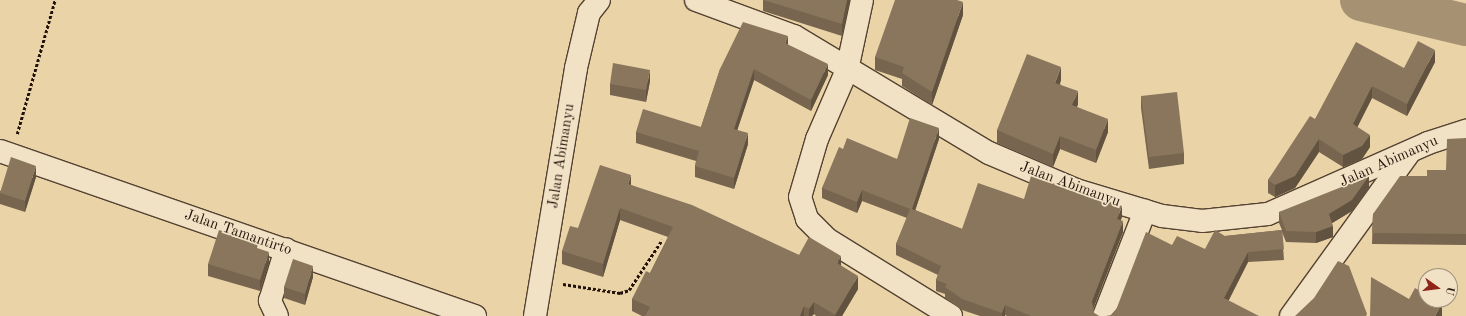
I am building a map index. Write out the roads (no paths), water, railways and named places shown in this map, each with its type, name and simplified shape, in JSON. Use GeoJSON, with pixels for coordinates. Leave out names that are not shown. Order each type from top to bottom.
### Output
{"type":"FeatureCollection","features":[{"type":"Feature","properties":{"kind":"street","name":"Jalan Abimanyu"},"geometry":{"type":"LineString","coordinates":[[535,316],[576,68],[589,13],[599,0]]}},
{"type":"Feature","properties":{"kind":"street","name":"Jalan Abimanyu"},"geometry":{"type":"LineString","coordinates":[[696,0],[794,36],[847,70],[989,153],[1076,190],[1145,211],[1202,221],[1268,214],[1411,150],[1466,131]]}},
{"type":"Feature","properties":{"kind":"street"},"geometry":{"type":"LineString","coordinates":[[862,1],[847,70],[802,180],[800,197],[807,219],[827,240],[938,313]]}},
{"type":"Feature","properties":{"kind":"street"},"geometry":{"type":"LineString","coordinates":[[1291,316],[1411,150]]}},
{"type":"Feature","properties":{"kind":"street","name":"Jalan Tamantirto"},"geometry":{"type":"LineString","coordinates":[[5,153],[286,249],[475,316]]}},
{"type":"Feature","properties":{"kind":"street"},"geometry":{"type":"LineString","coordinates":[[1104,316],[1145,211]]}},
{"type":"Feature","properties":{"kind":"street"},"geometry":{"type":"LineString","coordinates":[[277,316],[270,301],[286,249]]}},
{"type":"Feature","properties":{"kind":"waterway"},"geometry":{"type":"LineString","coordinates":[[1361,0],[1466,25]]}}]}
